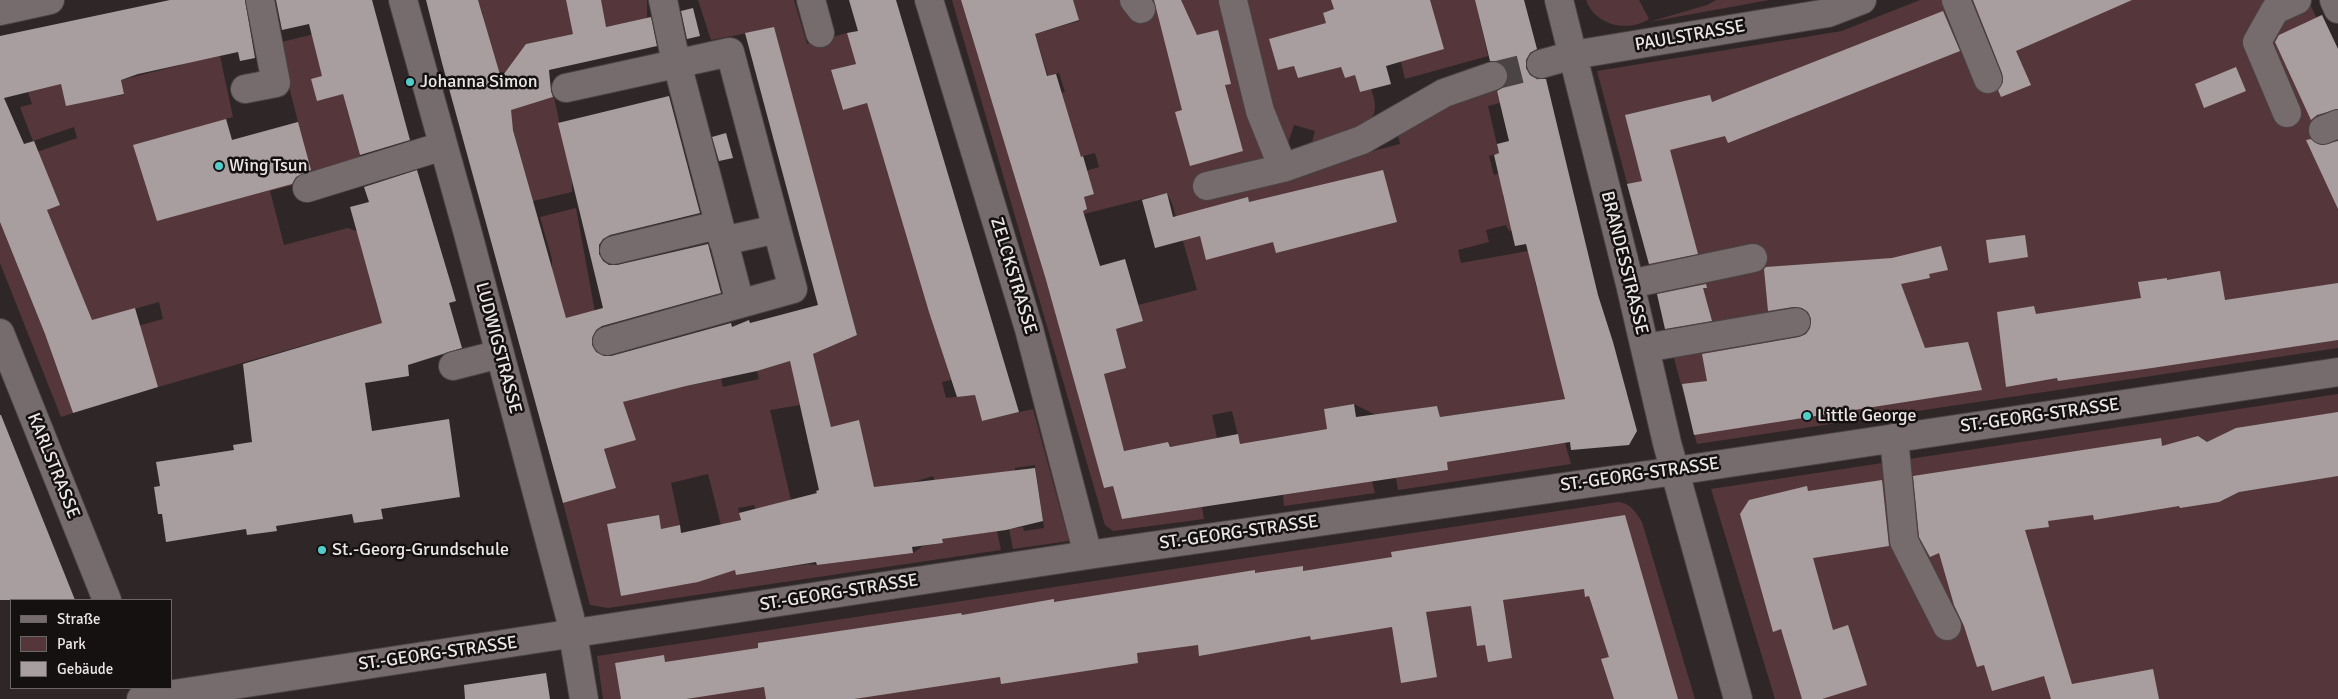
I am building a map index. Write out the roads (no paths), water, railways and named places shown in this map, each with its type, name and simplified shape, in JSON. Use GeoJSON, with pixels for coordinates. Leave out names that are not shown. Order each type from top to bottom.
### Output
{"type":"FeatureCollection","features":[{"type":"Feature","properties":{"kind":"street"},"geometry":{"type":"LineString","coordinates":[[0,11],[50,0]]}},
{"type":"Feature","properties":{"kind":"street"},"geometry":{"type":"LineString","coordinates":[[245,89],[276,84],[260,0]]}},
{"type":"Feature","properties":{"kind":"street","name":"LUDWIGSTRASSE"},"geometry":{"type":"LineString","coordinates":[[402,0],[500,354],[573,634],[584,699]]}},
{"type":"Feature","properties":{"kind":"street"},"geometry":{"type":"LineString","coordinates":[[663,0],[677,63],[740,303]]}},
{"type":"Feature","properties":{"kind":"street"},"geometry":{"type":"LineString","coordinates":[[810,0],[820,33]]}},
{"type":"Feature","properties":{"kind":"street","name":"ZELCKSTRASSE"},"geometry":{"type":"LineString","coordinates":[[929,0],[1029,329],[1088,555]]}},
{"type":"Feature","properties":{"kind":"street"},"geometry":{"type":"LineString","coordinates":[[1559,0],[1573,55]]}},
{"type":"Feature","properties":{"kind":"street","name":"PAULSTRASSE"},"geometry":{"type":"LineString","coordinates":[[1541,64],[1573,55],[1828,12],[1862,0]]}},
{"type":"Feature","properties":{"kind":"street"},"geometry":{"type":"LineString","coordinates":[[1956,0],[1988,79]]}},
{"type":"Feature","properties":{"kind":"street"},"geometry":{"type":"LineString","coordinates":[[2286,113],[2257,42],[2275,10],[2297,0]]}},
{"type":"Feature","properties":{"kind":"street"},"geometry":{"type":"LineString","coordinates":[[2334,0],[2338,9]]}},
{"type":"Feature","properties":{"kind":"street"},"geometry":{"type":"LineString","coordinates":[[1233,2],[1260,111],[1283,168]]}},
{"type":"Feature","properties":{"kind":"street"},"geometry":{"type":"LineString","coordinates":[[566,88],[730,52],[793,289],[608,341]]}},
{"type":"Feature","properties":{"kind":"street","name":"BRANDESSTRASSE"},"geometry":{"type":"LineString","coordinates":[[1573,55],[1674,471],[1738,699]]}},
{"type":"Feature","properties":{"kind":"street"},"geometry":{"type":"LineString","coordinates":[[1207,186],[1283,168],[1362,140],[1444,93],[1493,76]]}},
{"type":"Feature","properties":{"kind":"street"},"geometry":{"type":"LineString","coordinates":[[306,188],[443,146]]}},
{"type":"Feature","properties":{"kind":"street"},"geometry":{"type":"LineString","coordinates":[[614,250],[721,233],[777,229]]}},
{"type":"Feature","properties":{"kind":"street"},"geometry":{"type":"LineString","coordinates":[[1630,284],[1754,258]]}},
{"type":"Feature","properties":{"kind":"street"},"geometry":{"type":"LineString","coordinates":[[1645,348],[1796,322]]}},
{"type":"Feature","properties":{"kind":"street","name":"KARLSTRASSE"},"geometry":{"type":"LineString","coordinates":[[0,333],[107,599]]}},
{"type":"Feature","properties":{"kind":"street"},"geometry":{"type":"LineString","coordinates":[[453,366],[500,354]]}},
{"type":"Feature","properties":{"kind":"street","name":"ST.-GEORG-STRASSE"},"geometry":{"type":"LineString","coordinates":[[143,699],[1088,555],[1674,471],[2338,372]]}},
{"type":"Feature","properties":{"kind":"street"},"geometry":{"type":"LineString","coordinates":[[1894,438],[1904,541],[1947,626]]}},
{"type":"Feature","properties":{"kind":"tunnel"},"geometry":{"type":"LineString","coordinates":[[1493,76],[1541,64]]}},
{"type":"Feature","properties":{"kind":"place","name":"Johanna Simon"},"geometry":{"type":"Point","coordinates":[410,82]}},
{"type":"Feature","properties":{"kind":"place","name":"Wing Tsun"},"geometry":{"type":"Point","coordinates":[219,166]}},
{"type":"Feature","properties":{"kind":"place","name":"Little George"},"geometry":{"type":"Point","coordinates":[1807,416]}},
{"type":"Feature","properties":{"kind":"place","name":"St.-Georg-Grundschule"},"geometry":{"type":"Point","coordinates":[322,550]}}]}
